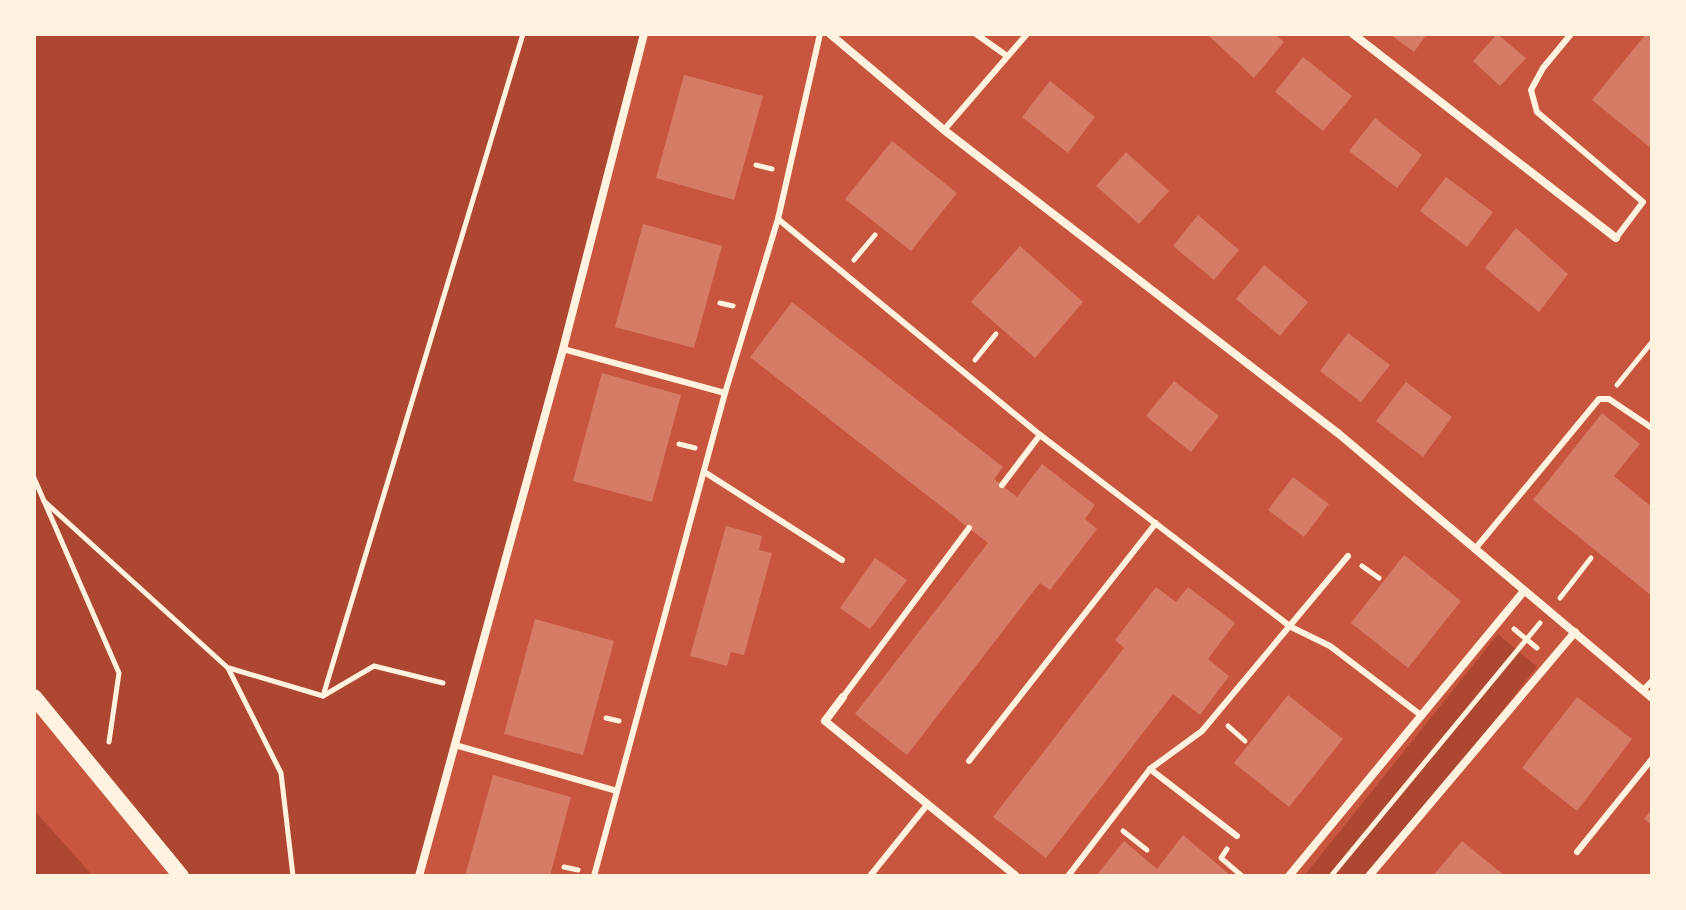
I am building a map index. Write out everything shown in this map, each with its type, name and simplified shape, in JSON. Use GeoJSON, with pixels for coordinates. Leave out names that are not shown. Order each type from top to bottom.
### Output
{"type":"FeatureCollection","features":[{"type":"Feature","properties":{"kind":"main road"},"geometry":{"type":"LineString","coordinates":[[34,697],[181,876]]}},
{"type":"Feature","properties":{"kind":"street"},"geometry":{"type":"LineString","coordinates":[[419,876],[563,349],[644,34]]}},
{"type":"Feature","properties":{"kind":"street"},"geometry":{"type":"LineString","coordinates":[[830,34],[944,130],[1339,434],[1652,698]]}},
{"type":"Feature","properties":{"kind":"street"},"geometry":{"type":"LineString","coordinates":[[1353,34],[1616,238]]}},
{"type":"Feature","properties":{"kind":"street"},"geometry":{"type":"LineString","coordinates":[[1289,876],[1524,591]]}},
{"type":"Feature","properties":{"kind":"street"},"geometry":{"type":"LineString","coordinates":[[1369,876],[1575,632]]}},
{"type":"Feature","properties":{"kind":"street"},"geometry":{"type":"LineString","coordinates":[[843,697],[825,721],[1016,876]]}},
{"type":"Feature","properties":{"kind":"lane"},"geometry":{"type":"LineString","coordinates":[[594,876],[706,473],[725,393],[778,219],[820,34]]}},
{"type":"Feature","properties":{"kind":"lane"},"geometry":{"type":"LineString","coordinates":[[976,34],[1007,56]]}},
{"type":"Feature","properties":{"kind":"lane"},"geometry":{"type":"LineString","coordinates":[[944,130],[1027,34]]}},
{"type":"Feature","properties":{"kind":"lane"},"geometry":{"type":"LineString","coordinates":[[1571,34],[1543,68],[1531,90],[1537,112],[1643,202],[1616,238]]}},
{"type":"Feature","properties":{"kind":"lane"},"geometry":{"type":"LineString","coordinates":[[778,219],[1040,435],[1291,627],[1330,646],[1422,716]]}},
{"type":"Feature","properties":{"kind":"lane"},"geometry":{"type":"LineString","coordinates":[[563,349],[725,393]]}},
{"type":"Feature","properties":{"kind":"lane"},"geometry":{"type":"LineString","coordinates":[[1475,549],[1599,399],[1605,399],[1652,428]]}},
{"type":"Feature","properties":{"kind":"lane"},"geometry":{"type":"LineString","coordinates":[[1002,485],[1040,435]]}},
{"type":"Feature","properties":{"kind":"lane"},"geometry":{"type":"LineString","coordinates":[[706,473],[842,560]]}},
{"type":"Feature","properties":{"kind":"lane"},"geometry":{"type":"LineString","coordinates":[[969,761],[1156,523]]}},
{"type":"Feature","properties":{"kind":"lane"},"geometry":{"type":"LineString","coordinates":[[843,697],[969,528]]}},
{"type":"Feature","properties":{"kind":"lane"},"geometry":{"type":"LineString","coordinates":[[1068,876],[1150,769],[1202,731],[1348,556]]}},
{"type":"Feature","properties":{"kind":"lane"},"geometry":{"type":"LineString","coordinates":[[1643,690],[1652,681]]}},
{"type":"Feature","properties":{"kind":"lane"},"geometry":{"type":"LineString","coordinates":[[455,745],[617,791]]}},
{"type":"Feature","properties":{"kind":"lane"},"geometry":{"type":"LineString","coordinates":[[1577,852],[1652,759]]}},
{"type":"Feature","properties":{"kind":"lane"},"geometry":{"type":"LineString","coordinates":[[1150,769],[1237,836]]}},
{"type":"Feature","properties":{"kind":"lane"},"geometry":{"type":"LineString","coordinates":[[870,876],[927,805]]}},
{"type":"Feature","properties":{"kind":"path"},"geometry":{"type":"LineString","coordinates":[[323,696],[523,34]]}},
{"type":"Feature","properties":{"kind":"path"},"geometry":{"type":"LineString","coordinates":[[843,273],[875,235]]}},
{"type":"Feature","properties":{"kind":"path"},"geometry":{"type":"LineString","coordinates":[[965,373],[996,334]]}},
{"type":"Feature","properties":{"kind":"path"},"geometry":{"type":"LineString","coordinates":[[1605,399],[1652,342]]}},
{"type":"Feature","properties":{"kind":"path"},"geometry":{"type":"LineString","coordinates":[[34,478],[119,673],[109,742]]}},
{"type":"Feature","properties":{"kind":"path"},"geometry":{"type":"LineString","coordinates":[[44,501],[228,668],[281,773],[293,876]]}},
{"type":"Feature","properties":{"kind":"path"},"geometry":{"type":"LineString","coordinates":[[1560,598],[1591,558]]}},
{"type":"Feature","properties":{"kind":"path"},"geometry":{"type":"LineString","coordinates":[[1331,876],[1541,622]]}},
{"type":"Feature","properties":{"kind":"path"},"geometry":{"type":"LineString","coordinates":[[1508,624],[1544,653]]}},
{"type":"Feature","properties":{"kind":"path"},"geometry":{"type":"LineString","coordinates":[[228,668],[323,696],[374,666],[443,683]]}},
{"type":"Feature","properties":{"kind":"path"},"geometry":{"type":"LineString","coordinates":[[1110,821],[1147,850]]}},
{"type":"Feature","properties":{"kind":"path"},"geometry":{"type":"LineString","coordinates":[[1221,858],[1242,876]]}},
{"type":"Feature","properties":{"kind":"shaded area"},"geometry":{"type":"Polygon","coordinates":[[[34,34],[647,34],[419,876],[181,876],[34,697],[34,34]]]}},
{"type":"Feature","properties":{"kind":"shaded area"},"geometry":{"type":"Polygon","coordinates":[[[1498,634],[1537,667],[1370,876],[1304,876],[1498,634]]]}},
{"type":"Feature","properties":{"kind":"shaded area"},"geometry":{"type":"Polygon","coordinates":[[[34,810],[93,876],[34,876],[34,810]]]}},
{"type":"Feature","properties":{"kind":"building"},"geometry":{"type":"Polygon","coordinates":[[[1207,34],[1274,34],[1284,42],[1254,78],[1207,34]]]}},
{"type":"Feature","properties":{"kind":"building"},"geometry":{"type":"Polygon","coordinates":[[[1390,34],[1427,34],[1414,52],[1390,34]]]}},
{"type":"Feature","properties":{"kind":"building"},"geometry":{"type":"Polygon","coordinates":[[[1497,34],[1526,58],[1500,86],[1473,61],[1497,34]]]}},
{"type":"Feature","properties":{"kind":"building"},"geometry":{"type":"Polygon","coordinates":[[[1646,34],[1652,34],[1652,149],[1592,100],[1646,34]]]}},
{"type":"Feature","properties":{"kind":"building"},"geometry":{"type":"Polygon","coordinates":[[[1303,57],[1352,96],[1323,131],[1275,92],[1303,57]]]}},
{"type":"Feature","properties":{"kind":"building"},"geometry":{"type":"Polygon","coordinates":[[[684,75],[763,96],[734,200],[656,178],[684,75]]]}},
{"type":"Feature","properties":{"kind":"building"},"geometry":{"type":"Polygon","coordinates":[[[1050,81],[1095,117],[1068,153],[1022,117],[1050,81]]]}},
{"type":"Feature","properties":{"kind":"building"},"geometry":{"type":"Polygon","coordinates":[[[1375,118],[1422,155],[1397,188],[1349,151],[1375,118]]]}},
{"type":"Feature","properties":{"kind":"building"},"geometry":{"type":"Polygon","coordinates":[[[892,141],[957,193],[911,251],[845,199],[892,141]]]}},
{"type":"Feature","properties":{"kind":"building"},"geometry":{"type":"Polygon","coordinates":[[[1126,152],[1169,191],[1139,224],[1096,186],[1126,152]]]}},
{"type":"Feature","properties":{"kind":"building"},"geometry":{"type":"Polygon","coordinates":[[[1446,177],[1493,212],[1467,247],[1420,211],[1446,177]]]}},
{"type":"Feature","properties":{"kind":"building"},"geometry":{"type":"Polygon","coordinates":[[[1198,215],[1239,250],[1214,280],[1173,246],[1198,215]]]}},
{"type":"Feature","properties":{"kind":"building"},"geometry":{"type":"Polygon","coordinates":[[[643,224],[722,246],[694,348],[615,327],[643,224]]]}},
{"type":"Feature","properties":{"kind":"building"},"geometry":{"type":"Polygon","coordinates":[[[1516,228],[1568,274],[1539,312],[1485,268],[1516,228]]]}},
{"type":"Feature","properties":{"kind":"building"},"geometry":{"type":"Polygon","coordinates":[[[1020,246],[1083,302],[1035,358],[971,302],[1020,246]]]}},
{"type":"Feature","properties":{"kind":"building"},"geometry":{"type":"Polygon","coordinates":[[[1264,265],[1308,302],[1280,336],[1236,299],[1264,265]]]}},
{"type":"Feature","properties":{"kind":"building"},"geometry":{"type":"Polygon","coordinates":[[[792,302],[1003,467],[994,479],[1017,497],[1042,464],[1095,505],[1085,519],[1097,529],[1050,590],[1040,583],[907,755],[855,714],[988,543],[750,357],[792,302]]]}},
{"type":"Feature","properties":{"kind":"building"},"geometry":{"type":"Polygon","coordinates":[[[1348,333],[1390,365],[1361,402],[1320,371],[1348,333]]]}},
{"type":"Feature","properties":{"kind":"building"},"geometry":{"type":"Polygon","coordinates":[[[602,373],[681,395],[652,502],[573,481],[602,373]]]}},
{"type":"Feature","properties":{"kind":"building"},"geometry":{"type":"Polygon","coordinates":[[[1174,381],[1219,416],[1191,452],[1146,416],[1174,381]]]}},
{"type":"Feature","properties":{"kind":"building"},"geometry":{"type":"Polygon","coordinates":[[[1406,382],[1452,417],[1423,457],[1376,421],[1406,382]]]}},
{"type":"Feature","properties":{"kind":"building"},"geometry":{"type":"Polygon","coordinates":[[[1602,413],[1640,444],[1614,476],[1652,507],[1652,596],[1533,500],[1602,413]]]}},
{"type":"Feature","properties":{"kind":"building"},"geometry":{"type":"Polygon","coordinates":[[[1293,477],[1329,504],[1304,537],[1268,510],[1293,477]]]}},
{"type":"Feature","properties":{"kind":"building"},"geometry":{"type":"Polygon","coordinates":[[[726,526],[762,536],[759,550],[772,553],[744,655],[731,652],[727,666],[690,656],[726,526]]]}},
{"type":"Feature","properties":{"kind":"building"},"geometry":{"type":"Polygon","coordinates":[[[1404,555],[1461,601],[1408,668],[1351,623],[1404,555]]]}},
{"type":"Feature","properties":{"kind":"building"},"geometry":{"type":"Polygon","coordinates":[[[875,558],[907,580],[870,629],[840,608],[875,558]]]}},
{"type":"Feature","properties":{"kind":"building"},"geometry":{"type":"Polygon","coordinates":[[[1156,587],[1176,602],[1188,587],[1235,623],[1208,659],[1229,676],[1200,715],[1173,694],[1046,858],[993,817],[1124,648],[1115,640],[1156,587]]]}},
{"type":"Feature","properties":{"kind":"building"},"geometry":{"type":"Polygon","coordinates":[[[535,619],[614,641],[583,755],[504,734],[535,619]]]}},
{"type":"Feature","properties":{"kind":"building"},"geometry":{"type":"Polygon","coordinates":[[[1288,695],[1343,739],[1289,807],[1234,763],[1288,695]]]}},
{"type":"Feature","properties":{"kind":"building"},"geometry":{"type":"Polygon","coordinates":[[[1577,697],[1632,739],[1577,811],[1522,768],[1577,697]]]}},
{"type":"Feature","properties":{"kind":"building"},"geometry":{"type":"Polygon","coordinates":[[[493,775],[571,797],[550,876],[465,876],[493,775]]]}},
{"type":"Feature","properties":{"kind":"building"},"geometry":{"type":"Polygon","coordinates":[[[1652,809],[1652,825],[1644,819],[1652,809]]]}},
{"type":"Feature","properties":{"kind":"building"},"geometry":{"type":"Polygon","coordinates":[[[1183,835],[1231,876],[1096,876],[1124,841],[1157,869],[1183,835]]]}},
{"type":"Feature","properties":{"kind":"building"},"geometry":{"type":"Polygon","coordinates":[[[1462,841],[1505,876],[1433,876],[1462,841]]]}}]}
